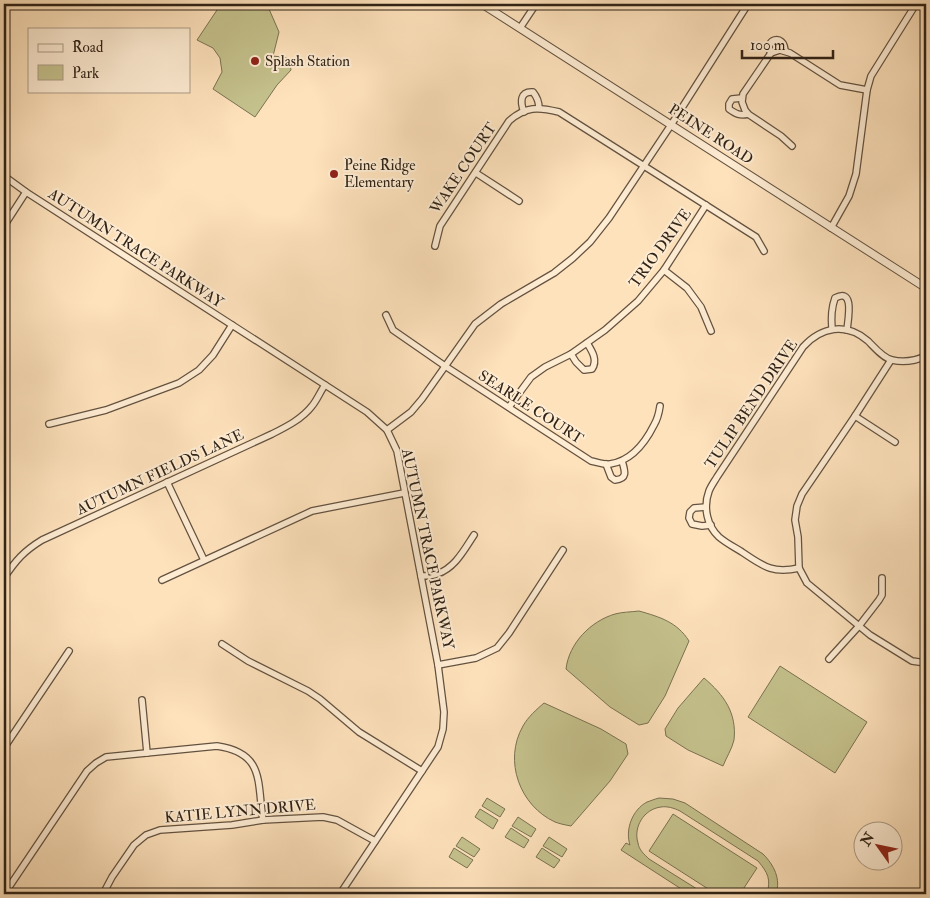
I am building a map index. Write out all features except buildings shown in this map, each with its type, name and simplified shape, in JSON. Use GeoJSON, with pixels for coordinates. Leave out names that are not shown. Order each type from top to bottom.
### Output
{"type":"FeatureCollection","features":[{"type":"Feature","properties":{"kind":"street","name":"PEINE ROAD"},"geometry":{"type":"LineString","coordinates":[[482,4],[926,288]]}},
{"type":"Feature","properties":{"kind":"street"},"geometry":{"type":"LineString","coordinates":[[520,28],[536,4]]}},
{"type":"Feature","properties":{"kind":"street"},"geometry":{"type":"LineString","coordinates":[[387,430],[411,412],[422,399],[475,324],[501,304],[554,274],[582,250],[609,218],[748,4]]}},
{"type":"Feature","properties":{"kind":"street"},"geometry":{"type":"LineString","coordinates":[[831,228],[849,196],[856,174],[866,90],[870,76],[916,4]]}},
{"type":"Feature","properties":{"kind":"street"},"geometry":{"type":"LineString","coordinates":[[771,53],[769,45],[772,41],[776,40],[783,42],[785,51]]}},
{"type":"Feature","properties":{"kind":"street"},"geometry":{"type":"LineString","coordinates":[[792,146],[781,136],[748,114],[742,102],[743,94],[771,53],[780,50],[785,51],[840,84],[866,90]]}},
{"type":"Feature","properties":{"kind":"street"},"geometry":{"type":"LineString","coordinates":[[524,112],[521,99],[523,94],[532,92],[538,100],[539,108],[559,112],[706,205],[756,237],[764,251]]}},
{"type":"Feature","properties":{"kind":"street"},"geometry":{"type":"LineString","coordinates":[[742,98],[732,99],[729,109],[735,114],[748,114]]}},
{"type":"Feature","properties":{"kind":"street","name":"WAKE COURT"},"geometry":{"type":"LineString","coordinates":[[435,246],[440,226],[509,121],[518,113],[539,108]]}},
{"type":"Feature","properties":{"kind":"street"},"geometry":{"type":"LineString","coordinates":[[476,173],[519,202]]}},
{"type":"Feature","properties":{"kind":"street","name":"AUTUMN TRACE PARKWAY"},"geometry":{"type":"LineString","coordinates":[[4,176],[367,412],[387,430],[396,451],[438,665],[444,712],[443,729],[438,747],[340,894]]}},
{"type":"Feature","properties":{"kind":"street"},"geometry":{"type":"LineString","coordinates":[[4,226],[26,192]]}},
{"type":"Feature","properties":{"kind":"street","name":"TRIO DRIVE"},"geometry":{"type":"LineString","coordinates":[[509,407],[531,377],[587,343],[638,301],[664,270],[706,205]]}},
{"type":"Feature","properties":{"kind":"street"},"geometry":{"type":"LineString","coordinates":[[664,270],[688,288],[701,307],[711,332]]}},
{"type":"Feature","properties":{"kind":"street"},"geometry":{"type":"LineString","coordinates":[[832,329],[831,313],[835,298],[844,295],[849,302],[848,330]]}},
{"type":"Feature","properties":{"kind":"street","name":"SEARLE COURT"},"geometry":{"type":"LineString","coordinates":[[386,315],[393,330],[590,461],[606,464],[622,461],[624,477],[614,480],[606,464]]}},
{"type":"Feature","properties":{"kind":"street"},"geometry":{"type":"LineString","coordinates":[[49,424],[106,410],[179,383],[199,370],[213,355],[232,325]]}},
{"type":"Feature","properties":{"kind":"street","name":"TULIP BEND DRIVE"},"geometry":{"type":"LineString","coordinates":[[706,507],[709,491],[717,478],[810,339],[832,329],[856,332],[891,360]]}},
{"type":"Feature","properties":{"kind":"street"},"geometry":{"type":"LineString","coordinates":[[571,354],[584,370],[592,369],[595,365],[594,355],[587,343]]}},
{"type":"Feature","properties":{"kind":"street"},"geometry":{"type":"LineString","coordinates":[[926,356],[914,361],[891,360],[802,494],[797,506],[795,520],[798,537],[798,568],[807,583],[870,635],[912,661],[926,663]]}},
{"type":"Feature","properties":{"kind":"street","name":"AUTUMN FIELDS LANE"},"geometry":{"type":"LineString","coordinates":[[4,578],[14,562],[27,549],[42,540],[288,426],[312,406],[325,385]]}},
{"type":"Feature","properties":{"kind":"street"},"geometry":{"type":"LineString","coordinates":[[622,461],[637,450],[655,424],[660,406]]}},
{"type":"Feature","properties":{"kind":"street"},"geometry":{"type":"LineString","coordinates":[[855,416],[895,442]]}},
{"type":"Feature","properties":{"kind":"street"},"geometry":{"type":"LineString","coordinates":[[167,482],[204,560]]}},
{"type":"Feature","properties":{"kind":"street"},"geometry":{"type":"LineString","coordinates":[[162,580],[312,511],[404,493]]}},
{"type":"Feature","properties":{"kind":"street"},"geometry":{"type":"LineString","coordinates":[[710,525],[692,524],[689,518],[690,512],[694,508],[706,507],[708,520],[713,530],[721,538],[761,564],[773,570],[788,571],[798,568]]}},
{"type":"Feature","properties":{"kind":"street"},"geometry":{"type":"LineString","coordinates":[[421,576],[437,574],[447,569],[458,560],[474,535]]}},
{"type":"Feature","properties":{"kind":"street"},"geometry":{"type":"LineString","coordinates":[[438,665],[476,658],[497,648],[509,633],[563,550]]}},
{"type":"Feature","properties":{"kind":"street"},"geometry":{"type":"LineString","coordinates":[[829,659],[859,626],[882,595],[882,578]]}},
{"type":"Feature","properties":{"kind":"street"},"geometry":{"type":"LineString","coordinates":[[222,644],[248,661],[308,691],[359,732],[422,771]]}},
{"type":"Feature","properties":{"kind":"street"},"geometry":{"type":"LineString","coordinates":[[4,748],[70,651]]}},
{"type":"Feature","properties":{"kind":"street"},"geometry":{"type":"LineString","coordinates":[[142,700],[147,753]]}},
{"type":"Feature","properties":{"kind":"street"},"geometry":{"type":"LineString","coordinates":[[4,894],[87,771],[96,763],[106,758],[217,746],[230,748],[248,758],[257,771],[260,781],[263,820]]}},
{"type":"Feature","properties":{"kind":"street","name":"KATIE LYNN DRIVE"},"geometry":{"type":"LineString","coordinates":[[105,893],[112,877],[134,845],[146,835],[160,830],[323,816],[337,820],[375,841]]}},
{"type":"Feature","properties":{"kind":"green space","name":"Splash Station"},"geometry":{"type":"Polygon","coordinates":[[[221,4],[259,4],[269,9],[279,32],[273,56],[289,58],[291,70],[277,85],[255,117],[213,89],[222,72],[220,58],[213,48],[197,40],[221,4]]]}},
{"type":"Feature","properties":{"kind":"green space"},"geometry":{"type":"Polygon","coordinates":[[[639,611],[661,618],[673,625],[689,641],[665,696],[648,723],[639,725],[610,707],[566,669],[568,659],[576,642],[590,628],[606,617],[624,612],[639,611]]]}},
{"type":"Feature","properties":{"kind":"green space"},"geometry":{"type":"Polygon","coordinates":[[[780,666],[867,722],[835,773],[748,717],[780,666]]]}},
{"type":"Feature","properties":{"kind":"green space"},"geometry":{"type":"Polygon","coordinates":[[[704,678],[718,691],[728,705],[733,721],[734,740],[723,766],[688,750],[666,736],[665,729],[678,708],[704,678]]]}},
{"type":"Feature","properties":{"kind":"green space"},"geometry":{"type":"Polygon","coordinates":[[[544,703],[601,729],[626,744],[628,754],[610,781],[571,826],[555,822],[543,815],[532,805],[518,781],[515,768],[517,740],[523,726],[544,703]]]}},
{"type":"Feature","properties":{"kind":"green space"},"geometry":{"type":"Polygon","coordinates":[[[487,798],[505,809],[500,817],[482,806],[487,798]]]}},
{"type":"Feature","properties":{"kind":"green space"},"geometry":{"type":"Polygon","coordinates":[[[659,798],[673,799],[685,803],[763,854],[776,872],[778,883],[776,894],[767,894],[768,876],[758,861],[673,808],[655,808],[645,815],[637,831],[639,845],[642,852],[649,859],[705,894],[689,894],[621,850],[626,843],[630,845],[629,827],[637,810],[647,802],[659,798]]]}},
{"type":"Feature","properties":{"kind":"green space"},"geometry":{"type":"Polygon","coordinates":[[[480,809],[498,820],[493,829],[475,817],[480,809]]]}},
{"type":"Feature","properties":{"kind":"green space"},"geometry":{"type":"Polygon","coordinates":[[[673,814],[757,868],[740,894],[716,894],[649,851],[673,814]]]}},
{"type":"Feature","properties":{"kind":"green space"},"geometry":{"type":"Polygon","coordinates":[[[518,817],[536,829],[531,837],[512,826],[518,817]]]}},
{"type":"Feature","properties":{"kind":"green space"},"geometry":{"type":"Polygon","coordinates":[[[511,828],[529,840],[524,848],[505,837],[511,828]]]}},
{"type":"Feature","properties":{"kind":"green space"},"geometry":{"type":"Polygon","coordinates":[[[462,837],[480,849],[474,857],[456,846],[462,837]]]}},
{"type":"Feature","properties":{"kind":"green space"},"geometry":{"type":"Polygon","coordinates":[[[549,837],[567,849],[562,857],[543,846],[549,837]]]}},
{"type":"Feature","properties":{"kind":"green space"},"geometry":{"type":"Polygon","coordinates":[[[454,848],[473,860],[467,868],[449,857],[454,848]]]}},
{"type":"Feature","properties":{"kind":"green space"},"geometry":{"type":"Polygon","coordinates":[[[542,848],[560,860],[554,868],[536,857],[542,848]]]}},
{"type":"Feature","properties":{"kind":"place","name":"Splash Station"},"geometry":{"type":"Point","coordinates":[255,61]}},
{"type":"Feature","properties":{"kind":"place","name":"Peine Ridge Elementary"},"geometry":{"type":"Point","coordinates":[334,174]}}]}
